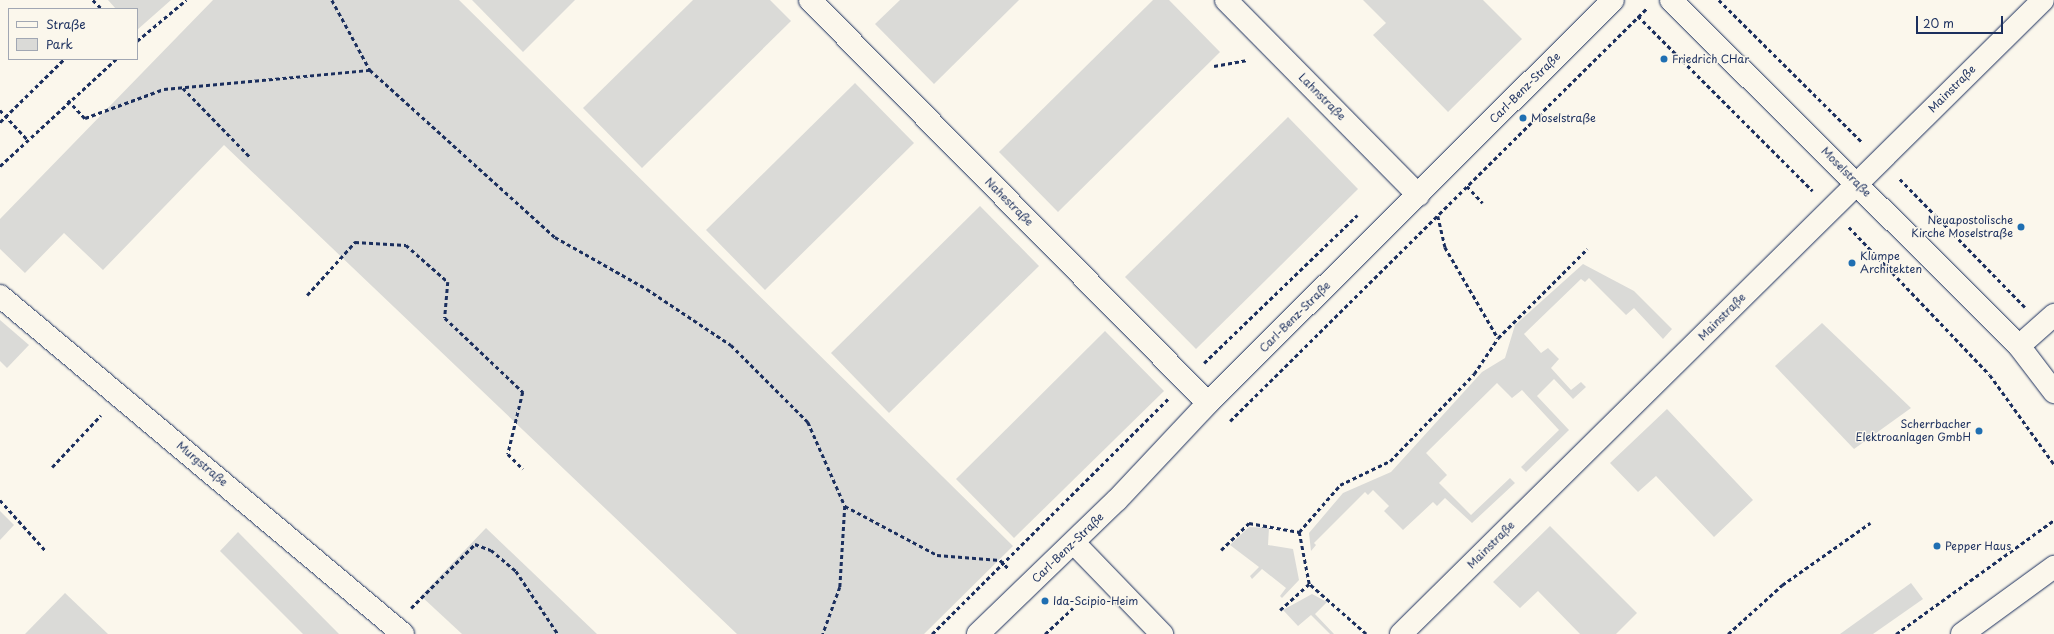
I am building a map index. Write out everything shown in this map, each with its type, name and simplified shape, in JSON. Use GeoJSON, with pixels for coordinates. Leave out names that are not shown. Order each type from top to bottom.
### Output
{"type":"FeatureCollection","features":[{"type":"Feature","properties":{"kind":"street","name":"Nahestraße"},"geometry":{"type":"LineString","coordinates":[[810,0],[1208,403]]}},
{"type":"Feature","properties":{"kind":"street","name":"Lahnstraße"},"geometry":{"type":"LineString","coordinates":[[1226,0],[1418,195]]}},
{"type":"Feature","properties":{"kind":"street","name":"Carl-Benz-Straße"},"geometry":{"type":"LineString","coordinates":[[978,634],[1074,543],[1208,403],[1614,0]]}},
{"type":"Feature","properties":{"kind":"street","name":"Moselstraße"},"geometry":{"type":"LineString","coordinates":[[1671,0],[1858,183],[2019,346],[2054,392]]}},
{"type":"Feature","properties":{"kind":"street","name":"Mainstraße"},"geometry":{"type":"LineString","coordinates":[[1400,634],[2043,0]]}},
{"type":"Feature","properties":{"kind":"street","name":"Murgstraße"},"geometry":{"type":"LineString","coordinates":[[0,296],[398,630]]}},
{"type":"Feature","properties":{"kind":"street"},"geometry":{"type":"LineString","coordinates":[[2019,346],[2054,314]]}},
{"type":"Feature","properties":{"kind":"street"},"geometry":{"type":"LineString","coordinates":[[1074,543],[1162,634]]}},
{"type":"Feature","properties":{"kind":"street"},"geometry":{"type":"LineString","coordinates":[[1962,634],[2054,567]]}},
{"type":"Feature","properties":{"kind":"path"},"geometry":{"type":"LineString","coordinates":[[94,0],[101,8]]}},
{"type":"Feature","properties":{"kind":"path"},"geometry":{"type":"LineString","coordinates":[[138,40],[186,0]]}},
{"type":"Feature","properties":{"kind":"path"},"geometry":{"type":"LineString","coordinates":[[332,0],[370,70],[556,237],[647,289],[731,345],[808,422],[845,506],[840,587],[823,634]]}},
{"type":"Feature","properties":{"kind":"path"},"geometry":{"type":"LineString","coordinates":[[1228,424],[1649,5]]}},
{"type":"Feature","properties":{"kind":"path"},"geometry":{"type":"LineString","coordinates":[[1638,16],[1832,209],[1990,375],[2054,464]]}},
{"type":"Feature","properties":{"kind":"path"},"geometry":{"type":"LineString","coordinates":[[0,122],[63,60]]}},
{"type":"Feature","properties":{"kind":"path"},"geometry":{"type":"LineString","coordinates":[[0,166],[68,100],[115,60]]}},
{"type":"Feature","properties":{"kind":"path"},"geometry":{"type":"LineString","coordinates":[[68,100],[85,118],[164,89],[370,70]]}},
{"type":"Feature","properties":{"kind":"path"},"geometry":{"type":"LineString","coordinates":[[183,87],[250,157]]}},
{"type":"Feature","properties":{"kind":"path"},"geometry":{"type":"LineString","coordinates":[[0,110],[27,139]]}},
{"type":"Feature","properties":{"kind":"path"},"geometry":{"type":"LineString","coordinates":[[1467,186],[1483,203]]}},
{"type":"Feature","properties":{"kind":"path"},"geometry":{"type":"LineString","coordinates":[[932,634],[1186,381],[1359,213]]}},
{"type":"Feature","properties":{"kind":"path"},"geometry":{"type":"LineString","coordinates":[[1438,216],[1444,247],[1498,338]]}},
{"type":"Feature","properties":{"kind":"path"},"geometry":{"type":"LineString","coordinates":[[307,295],[355,242],[406,245],[448,282],[445,318],[523,392],[508,454],[523,469]]}},
{"type":"Feature","properties":{"kind":"path"},"geometry":{"type":"LineString","coordinates":[[1298,532],[1340,485],[1390,461],[1474,374],[1498,338],[1586,249]]}},
{"type":"Feature","properties":{"kind":"path"},"geometry":{"type":"LineString","coordinates":[[52,467],[120,396]]}},
{"type":"Feature","properties":{"kind":"path"},"geometry":{"type":"LineString","coordinates":[[0,500],[46,551]]}},
{"type":"Feature","properties":{"kind":"path"},"geometry":{"type":"LineString","coordinates":[[845,506],[938,555],[1000,560]]}},
{"type":"Feature","properties":{"kind":"path"},"geometry":{"type":"LineString","coordinates":[[1896,634],[2054,520]]}},
{"type":"Feature","properties":{"kind":"path"},"geometry":{"type":"LineString","coordinates":[[1221,550],[1249,523],[1298,532]]}},
{"type":"Feature","properties":{"kind":"path"},"geometry":{"type":"LineString","coordinates":[[1728,634],[1782,585],[1870,523]]}},
{"type":"Feature","properties":{"kind":"path"},"geometry":{"type":"LineString","coordinates":[[1298,532],[1308,584],[1366,634]]}},
{"type":"Feature","properties":{"kind":"path"},"geometry":{"type":"LineString","coordinates":[[398,630],[475,544],[491,550],[516,571],[558,634]]}},
{"type":"Feature","properties":{"kind":"path"},"geometry":{"type":"LineString","coordinates":[[1280,610],[1308,584]]}},
{"type":"Feature","properties":{"kind":"path"},"geometry":{"type":"LineString","coordinates":[[1045,634],[1073,608]]}},
{"type":"Feature","properties":{"kind":"green space"},"geometry":{"type":"Polygon","coordinates":[[[108,0],[171,0],[138,29],[138,8],[115,8],[108,0]]]}},
{"type":"Feature","properties":{"kind":"green space"},"geometry":{"type":"Polygon","coordinates":[[[213,0],[459,0],[1013,546],[924,634],[737,634],[224,145],[103,270],[64,233],[25,273],[0,249],[0,219],[213,0]]]}},
{"type":"Feature","properties":{"kind":"green space"},"geometry":{"type":"Polygon","coordinates":[[[472,0],[575,0],[523,52],[472,0]]]}},
{"type":"Feature","properties":{"kind":"green space"},"geometry":{"type":"Polygon","coordinates":[[[693,0],[770,0],[791,21],[642,168],[583,108],[693,0]]]}},
{"type":"Feature","properties":{"kind":"green space"},"geometry":{"type":"Polygon","coordinates":[[[900,0],[1019,0],[934,84],[875,24],[900,0]]]}},
{"type":"Feature","properties":{"kind":"green space"},"geometry":{"type":"Polygon","coordinates":[[[1153,0],[1169,0],[1220,52],[1058,212],[999,152],[1153,0]]]}},
{"type":"Feature","properties":{"kind":"green space"},"geometry":{"type":"Polygon","coordinates":[[[1363,0],[1483,0],[1522,39],[1448,112],[1373,35],[1386,23],[1363,0]]]}},
{"type":"Feature","properties":{"kind":"green space"},"geometry":{"type":"Polygon","coordinates":[[[855,83],[914,143],[765,290],[706,230],[855,83]]]}},
{"type":"Feature","properties":{"kind":"green space"},"geometry":{"type":"Polygon","coordinates":[[[1288,117],[1358,189],[1196,349],[1125,277],[1288,117]]]}},
{"type":"Feature","properties":{"kind":"green space"},"geometry":{"type":"Polygon","coordinates":[[[980,206],[1039,266],[889,413],[831,353],[980,206]]]}},
{"type":"Feature","properties":{"kind":"green space"},"geometry":{"type":"Polygon","coordinates":[[[1583,264],[1634,291],[1672,329],[1663,339],[1634,308],[1626,315],[1589,278],[1585,282],[1581,279],[1524,334],[1541,353],[1548,348],[1559,359],[1551,368],[1571,390],[1581,382],[1586,387],[1573,399],[1554,379],[1537,396],[1569,430],[1526,472],[1521,467],[1559,430],[1522,390],[1512,398],[1497,383],[1426,453],[1447,475],[1439,483],[1471,515],[1510,478],[1515,483],[1472,523],[1445,498],[1437,506],[1433,502],[1403,530],[1384,511],[1389,506],[1373,490],[1368,495],[1365,492],[1314,543],[1316,545],[1311,551],[1309,533],[1343,493],[1391,472],[1482,372],[1505,358],[1515,325],[1583,264]]]}},
{"type":"Feature","properties":{"kind":"green space"},"geometry":{"type":"Polygon","coordinates":[[[0,320],[29,345],[7,368],[0,361],[0,320]]]}},
{"type":"Feature","properties":{"kind":"green space"},"geometry":{"type":"Polygon","coordinates":[[[1822,323],[1911,408],[1854,449],[1775,366],[1822,323]]]}},
{"type":"Feature","properties":{"kind":"green space"},"geometry":{"type":"Polygon","coordinates":[[[1105,331],[1164,391],[1014,538],[956,479],[1105,331]]]}},
{"type":"Feature","properties":{"kind":"green space"},"geometry":{"type":"Polygon","coordinates":[[[1667,409],[1753,500],[1714,537],[1656,476],[1638,492],[1610,463],[1667,409]]]}},
{"type":"Feature","properties":{"kind":"green space"},"geometry":{"type":"Polygon","coordinates":[[[0,511],[14,525],[0,540],[0,511]]]}},
{"type":"Feature","properties":{"kind":"green space"},"geometry":{"type":"Polygon","coordinates":[[[1550,526],[1637,613],[1616,634],[1580,634],[1538,591],[1520,608],[1493,582],[1550,526]]]}},
{"type":"Feature","properties":{"kind":"green space"},"geometry":{"type":"Polygon","coordinates":[[[1249,527],[1269,528],[1268,545],[1293,549],[1299,580],[1282,598],[1280,596],[1286,588],[1262,569],[1252,579],[1250,576],[1259,567],[1230,545],[1249,527]]]}},
{"type":"Feature","properties":{"kind":"green space"},"geometry":{"type":"Polygon","coordinates":[[[486,528],[597,634],[462,634],[421,596],[486,528]]]}},
{"type":"Feature","properties":{"kind":"green space"},"geometry":{"type":"Polygon","coordinates":[[[238,532],[339,634],[303,634],[220,551],[238,532]]]}},
{"type":"Feature","properties":{"kind":"green space"},"geometry":{"type":"Polygon","coordinates":[[[1911,583],[1923,599],[1873,634],[1840,634],[1911,583]]]}},
{"type":"Feature","properties":{"kind":"green space"},"geometry":{"type":"Polygon","coordinates":[[[65,593],[108,634],[25,634],[65,593]]]}},
{"type":"Feature","properties":{"kind":"green space"},"geometry":{"type":"Polygon","coordinates":[[[1312,594],[1327,602],[1315,614],[1334,634],[1330,634],[1311,615],[1298,626],[1283,610],[1312,594]]]}},
{"type":"Feature","properties":{"kind":"place","name":"Friedrich CHar"},"geometry":{"type":"Point","coordinates":[1664,59]}},
{"type":"Feature","properties":{"kind":"place","name":"Moselstraße"},"geometry":{"type":"Point","coordinates":[1523,118]}},
{"type":"Feature","properties":{"kind":"place","name":"Neuapostolische Kirche Moselstraße"},"geometry":{"type":"Point","coordinates":[2021,227]}},
{"type":"Feature","properties":{"kind":"place","name":"Klumpe Architekten"},"geometry":{"type":"Point","coordinates":[1852,263]}},
{"type":"Feature","properties":{"kind":"place","name":"Scherrbacher Elektroanlagen GmbH"},"geometry":{"type":"Point","coordinates":[1979,431]}},
{"type":"Feature","properties":{"kind":"place","name":"Pepper Haus"},"geometry":{"type":"Point","coordinates":[1937,546]}},
{"type":"Feature","properties":{"kind":"place","name":"Ida-Scipio-Heim"},"geometry":{"type":"Point","coordinates":[1045,601]}}]}
